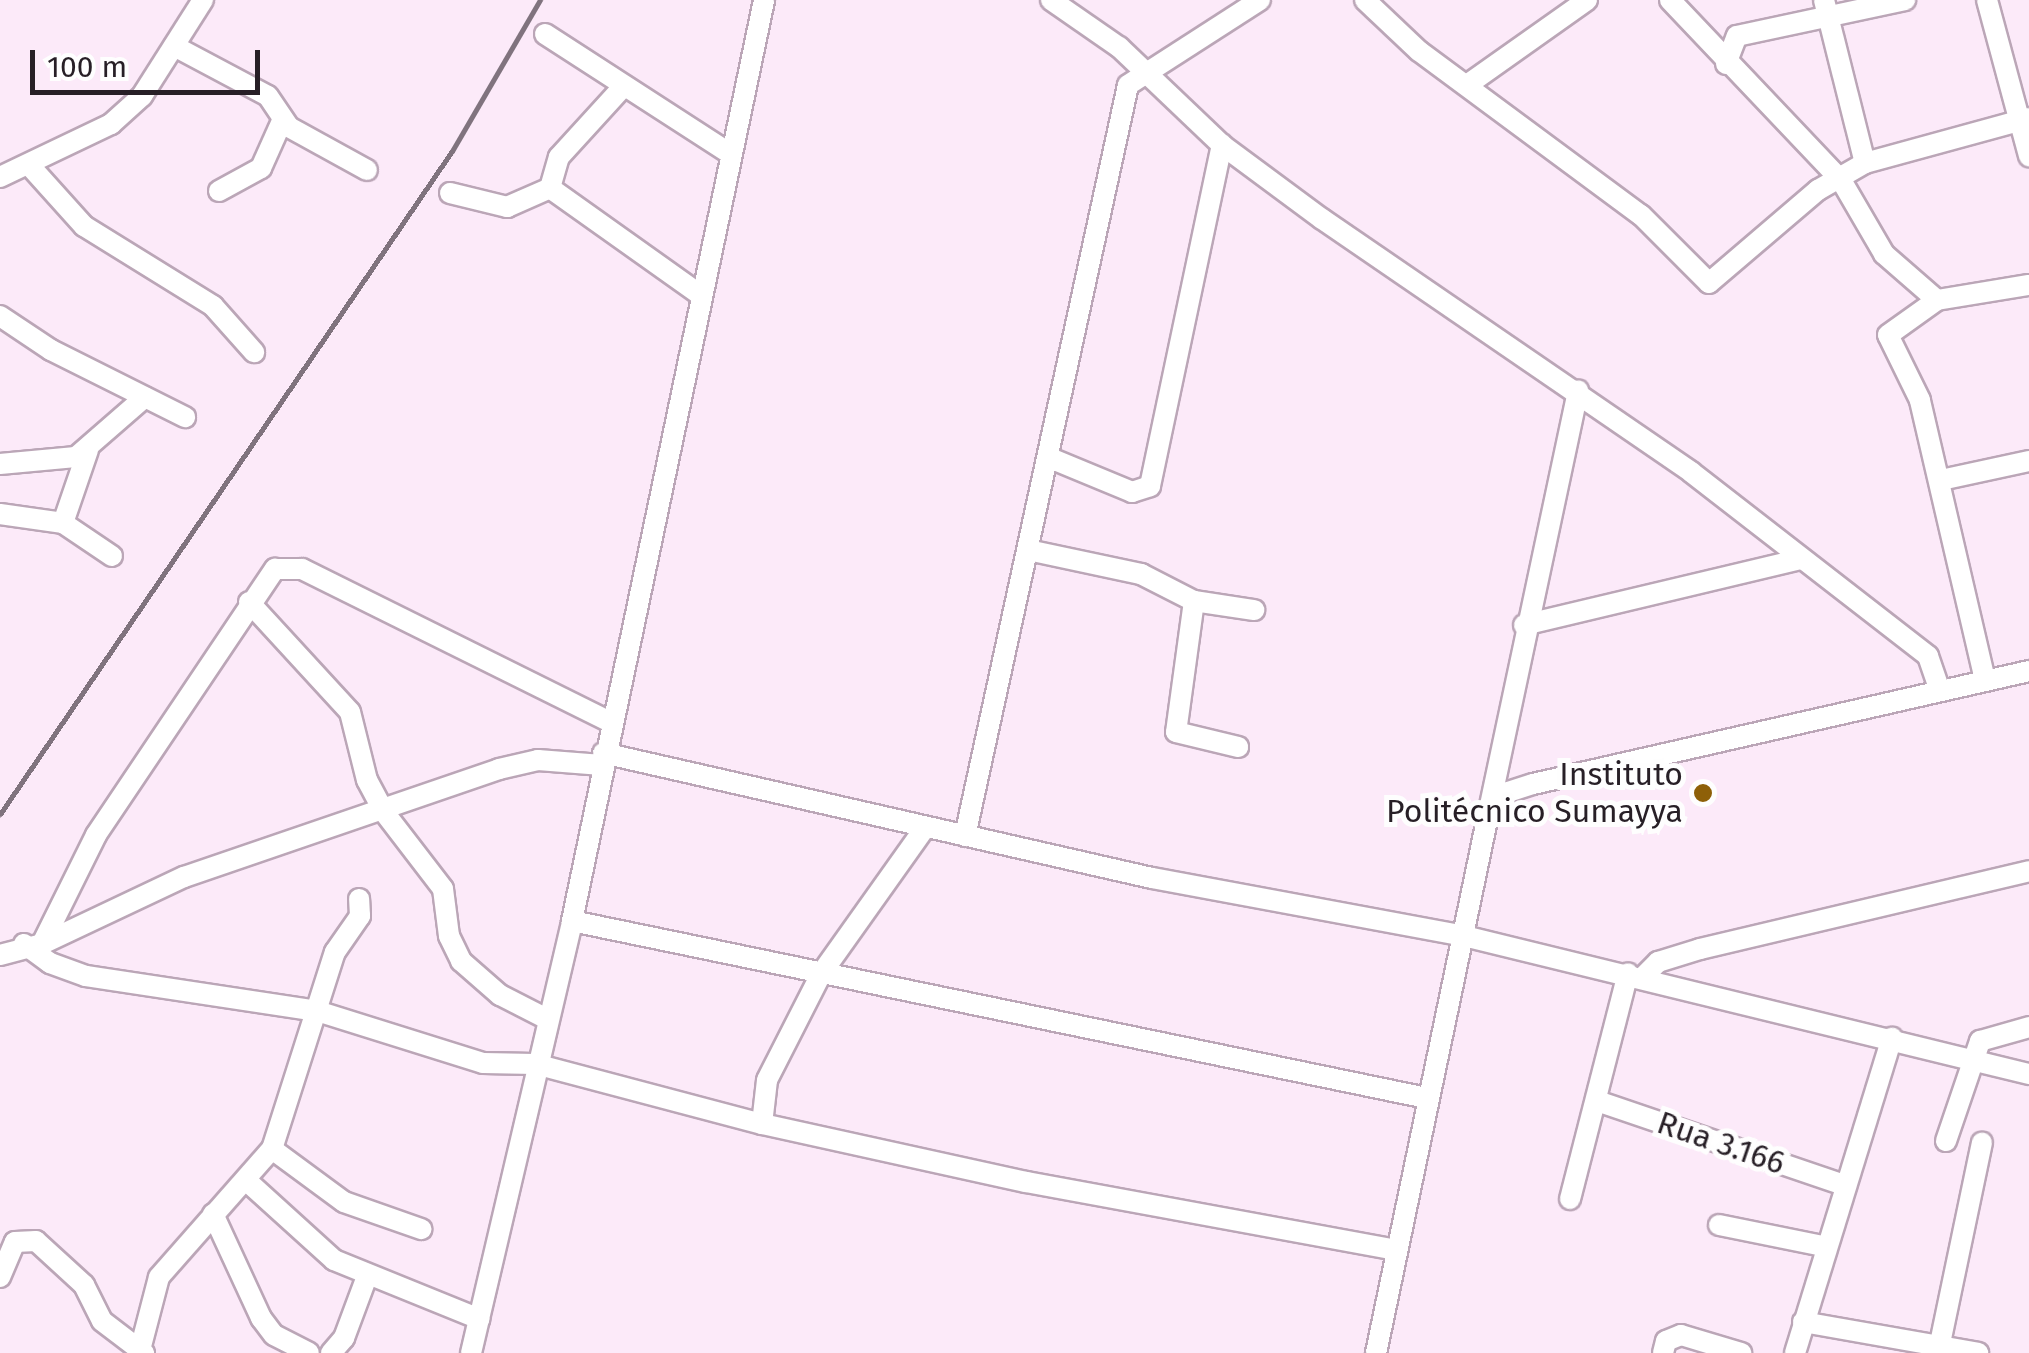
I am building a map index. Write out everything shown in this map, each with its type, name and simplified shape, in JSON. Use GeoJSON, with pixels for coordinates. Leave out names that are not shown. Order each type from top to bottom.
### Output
{"type":"FeatureCollection","features":[{"type":"Feature","properties":{"kind":"street"},"geometry":{"type":"LineString","coordinates":[[0,177],[111,124],[142,96],[203,0]]}},
{"type":"Feature","properties":{"kind":"street"},"geometry":{"type":"LineString","coordinates":[[471,1353],[535,1064],[572,921],[698,293],[764,0]]}},
{"type":"Feature","properties":{"kind":"street"},"geometry":{"type":"LineString","coordinates":[[1051,0],[1119,47],[1140,73],[1222,146],[1578,390],[1928,656],[1939,688]]}},
{"type":"Feature","properties":{"kind":"street"},"geometry":{"type":"LineString","coordinates":[[965,836],[1050,458],[1123,102],[1140,73],[1260,0]]}},
{"type":"Feature","properties":{"kind":"street"},"geometry":{"type":"LineString","coordinates":[[1365,0],[1467,86],[1641,215],[1709,283],[1818,190],[1842,180],[1864,163],[2025,119]]}},
{"type":"Feature","properties":{"kind":"street"},"geometry":{"type":"LineString","coordinates":[[1467,86],[1586,0]]}},
{"type":"Feature","properties":{"kind":"street"},"geometry":{"type":"LineString","coordinates":[[1670,0],[1726,64],[1842,180],[1884,254],[1937,300]]}},
{"type":"Feature","properties":{"kind":"street"},"geometry":{"type":"LineString","coordinates":[[1726,64],[1737,36],[1826,8],[1905,0]]}},
{"type":"Feature","properties":{"kind":"street"},"geometry":{"type":"LineString","coordinates":[[1988,0],[2025,119],[2029,156]]}},
{"type":"Feature","properties":{"kind":"street"},"geometry":{"type":"LineString","coordinates":[[1826,8],[1864,163]]}},
{"type":"Feature","properties":{"kind":"street"},"geometry":{"type":"LineString","coordinates":[[545,34],[622,88],[729,153]]}},
{"type":"Feature","properties":{"kind":"street"},"geometry":{"type":"LineString","coordinates":[[174,46],[279,105],[282,121],[261,168],[219,192]]}},
{"type":"Feature","properties":{"kind":"street"},"geometry":{"type":"LineString","coordinates":[[550,188],[559,156],[622,88]]}},
{"type":"Feature","properties":{"kind":"street"},"geometry":{"type":"LineString","coordinates":[[282,121],[367,170]]}},
{"type":"Feature","properties":{"kind":"street"},"geometry":{"type":"LineString","coordinates":[[1050,458],[1132,492],[1150,486],[1222,146]]}},
{"type":"Feature","properties":{"kind":"street"},"geometry":{"type":"LineString","coordinates":[[30,166],[84,226],[213,306],[254,352]]}},
{"type":"Feature","properties":{"kind":"street"},"geometry":{"type":"LineString","coordinates":[[550,188],[698,293]]}},
{"type":"Feature","properties":{"kind":"street"},"geometry":{"type":"LineString","coordinates":[[450,193],[507,207],[550,188]]}},
{"type":"Feature","properties":{"kind":"street"},"geometry":{"type":"LineString","coordinates":[[1985,680],[1920,400],[1888,335],[1937,300],[2029,286]]}},
{"type":"Feature","properties":{"kind":"street"},"geometry":{"type":"LineString","coordinates":[[0,316],[51,350],[185,417]]}},
{"type":"Feature","properties":{"kind":"street"},"geometry":{"type":"LineString","coordinates":[[1376,1353],[1464,936],[1524,625],[1578,390]]}},
{"type":"Feature","properties":{"kind":"street"},"geometry":{"type":"LineString","coordinates":[[0,464],[64,461],[88,450],[145,397]]}},
{"type":"Feature","properties":{"kind":"street"},"geometry":{"type":"LineString","coordinates":[[62,524],[88,450]]}},
{"type":"Feature","properties":{"kind":"street"},"geometry":{"type":"LineString","coordinates":[[1941,480],[2029,461]]}},
{"type":"Feature","properties":{"kind":"street"},"geometry":{"type":"LineString","coordinates":[[0,514],[62,524],[112,556]]}},
{"type":"Feature","properties":{"kind":"street"},"geometry":{"type":"LineString","coordinates":[[1028,550],[1141,574],[1194,601],[1254,610]]}},
{"type":"Feature","properties":{"kind":"street"},"geometry":{"type":"LineString","coordinates":[[1524,625],[1800,560]]}},
{"type":"Feature","properties":{"kind":"street"},"geometry":{"type":"LineString","coordinates":[[33,944],[96,835],[249,602],[275,569],[302,569],[610,722]]}},
{"type":"Feature","properties":{"kind":"street"},"geometry":{"type":"LineString","coordinates":[[1194,601],[1176,732],[1238,747]]}},
{"type":"Feature","properties":{"kind":"street"},"geometry":{"type":"LineString","coordinates":[[249,602],[350,712],[367,780],[384,812],[443,890],[449,936],[461,962],[500,996],[548,1019]]}},
{"type":"Feature","properties":{"kind":"street"},"geometry":{"type":"LineString","coordinates":[[1489,810],[1508,792],[1533,784],[1939,688],[2029,671]]}},
{"type":"Feature","properties":{"kind":"street"},"geometry":{"type":"LineString","coordinates":[[0,955],[184,877],[538,760],[603,759],[1152,878],[1464,936],[1636,974],[2029,1074]]}},
{"type":"Feature","properties":{"kind":"street"},"geometry":{"type":"LineString","coordinates":[[762,1124],[768,1080],[821,974],[924,829]]}},
{"type":"Feature","properties":{"kind":"street"},"geometry":{"type":"LineString","coordinates":[[1570,1199],[1636,974],[1658,962],[1700,949],[2029,872]]}},
{"type":"Feature","properties":{"kind":"street"},"geometry":{"type":"LineString","coordinates":[[0,1277],[15,1242],[36,1241],[84,1284],[102,1322],[142,1352],[159,1277],[213,1214],[248,1182],[272,1149],[340,943],[357,924],[360,899]]}},
{"type":"Feature","properties":{"kind":"street"},"geometry":{"type":"LineString","coordinates":[[572,921],[1427,1098]]}},
{"type":"Feature","properties":{"kind":"street"},"geometry":{"type":"LineString","coordinates":[[33,944],[50,963],[86,976],[317,1010],[483,1063],[535,1064],[762,1124],[1026,1182],[1396,1250]]}},
{"type":"Feature","properties":{"kind":"street"},"geometry":{"type":"LineString","coordinates":[[1946,1142],[1970,1058],[1980,1041],[2029,1028]]}},
{"type":"Feature","properties":{"kind":"street"},"geometry":{"type":"LineString","coordinates":[[1795,1353],[1823,1246],[1892,1038]]}},
{"type":"Feature","properties":{"kind":"street","name":"Rua 3.166"},"geometry":{"type":"LineString","coordinates":[[1597,1101],[1844,1185]]}},
{"type":"Feature","properties":{"kind":"street"},"geometry":{"type":"LineString","coordinates":[[1938,1349],[1982,1142]]}},
{"type":"Feature","properties":{"kind":"street"},"geometry":{"type":"LineString","coordinates":[[272,1149],[344,1202],[421,1229]]}},
{"type":"Feature","properties":{"kind":"street"},"geometry":{"type":"LineString","coordinates":[[248,1182],[315,1248],[367,1276],[478,1320]]}},
{"type":"Feature","properties":{"kind":"street"},"geometry":{"type":"LineString","coordinates":[[213,1214],[261,1318],[274,1335],[309,1353]]}},
{"type":"Feature","properties":{"kind":"street"},"geometry":{"type":"LineString","coordinates":[[1719,1224],[1823,1246]]}},
{"type":"Feature","properties":{"kind":"street"},"geometry":{"type":"LineString","coordinates":[[331,1353],[367,1276]]}},
{"type":"Feature","properties":{"kind":"street"},"geometry":{"type":"LineString","coordinates":[[1804,1322],[1938,1349],[1978,1353]]}},
{"type":"Feature","properties":{"kind":"street"},"geometry":{"type":"LineString","coordinates":[[1663,1353],[1666,1341],[1681,1335],[1740,1353]]}},
{"type":"Feature","properties":{"kind":"railway"},"geometry":{"type":"LineString","coordinates":[[0,814],[452,151],[540,0]]}},
{"type":"Feature","properties":{"kind":"place","name":"Instituto Politécnico Sumayya"},"geometry":{"type":"Point","coordinates":[1703,793]}}]}
